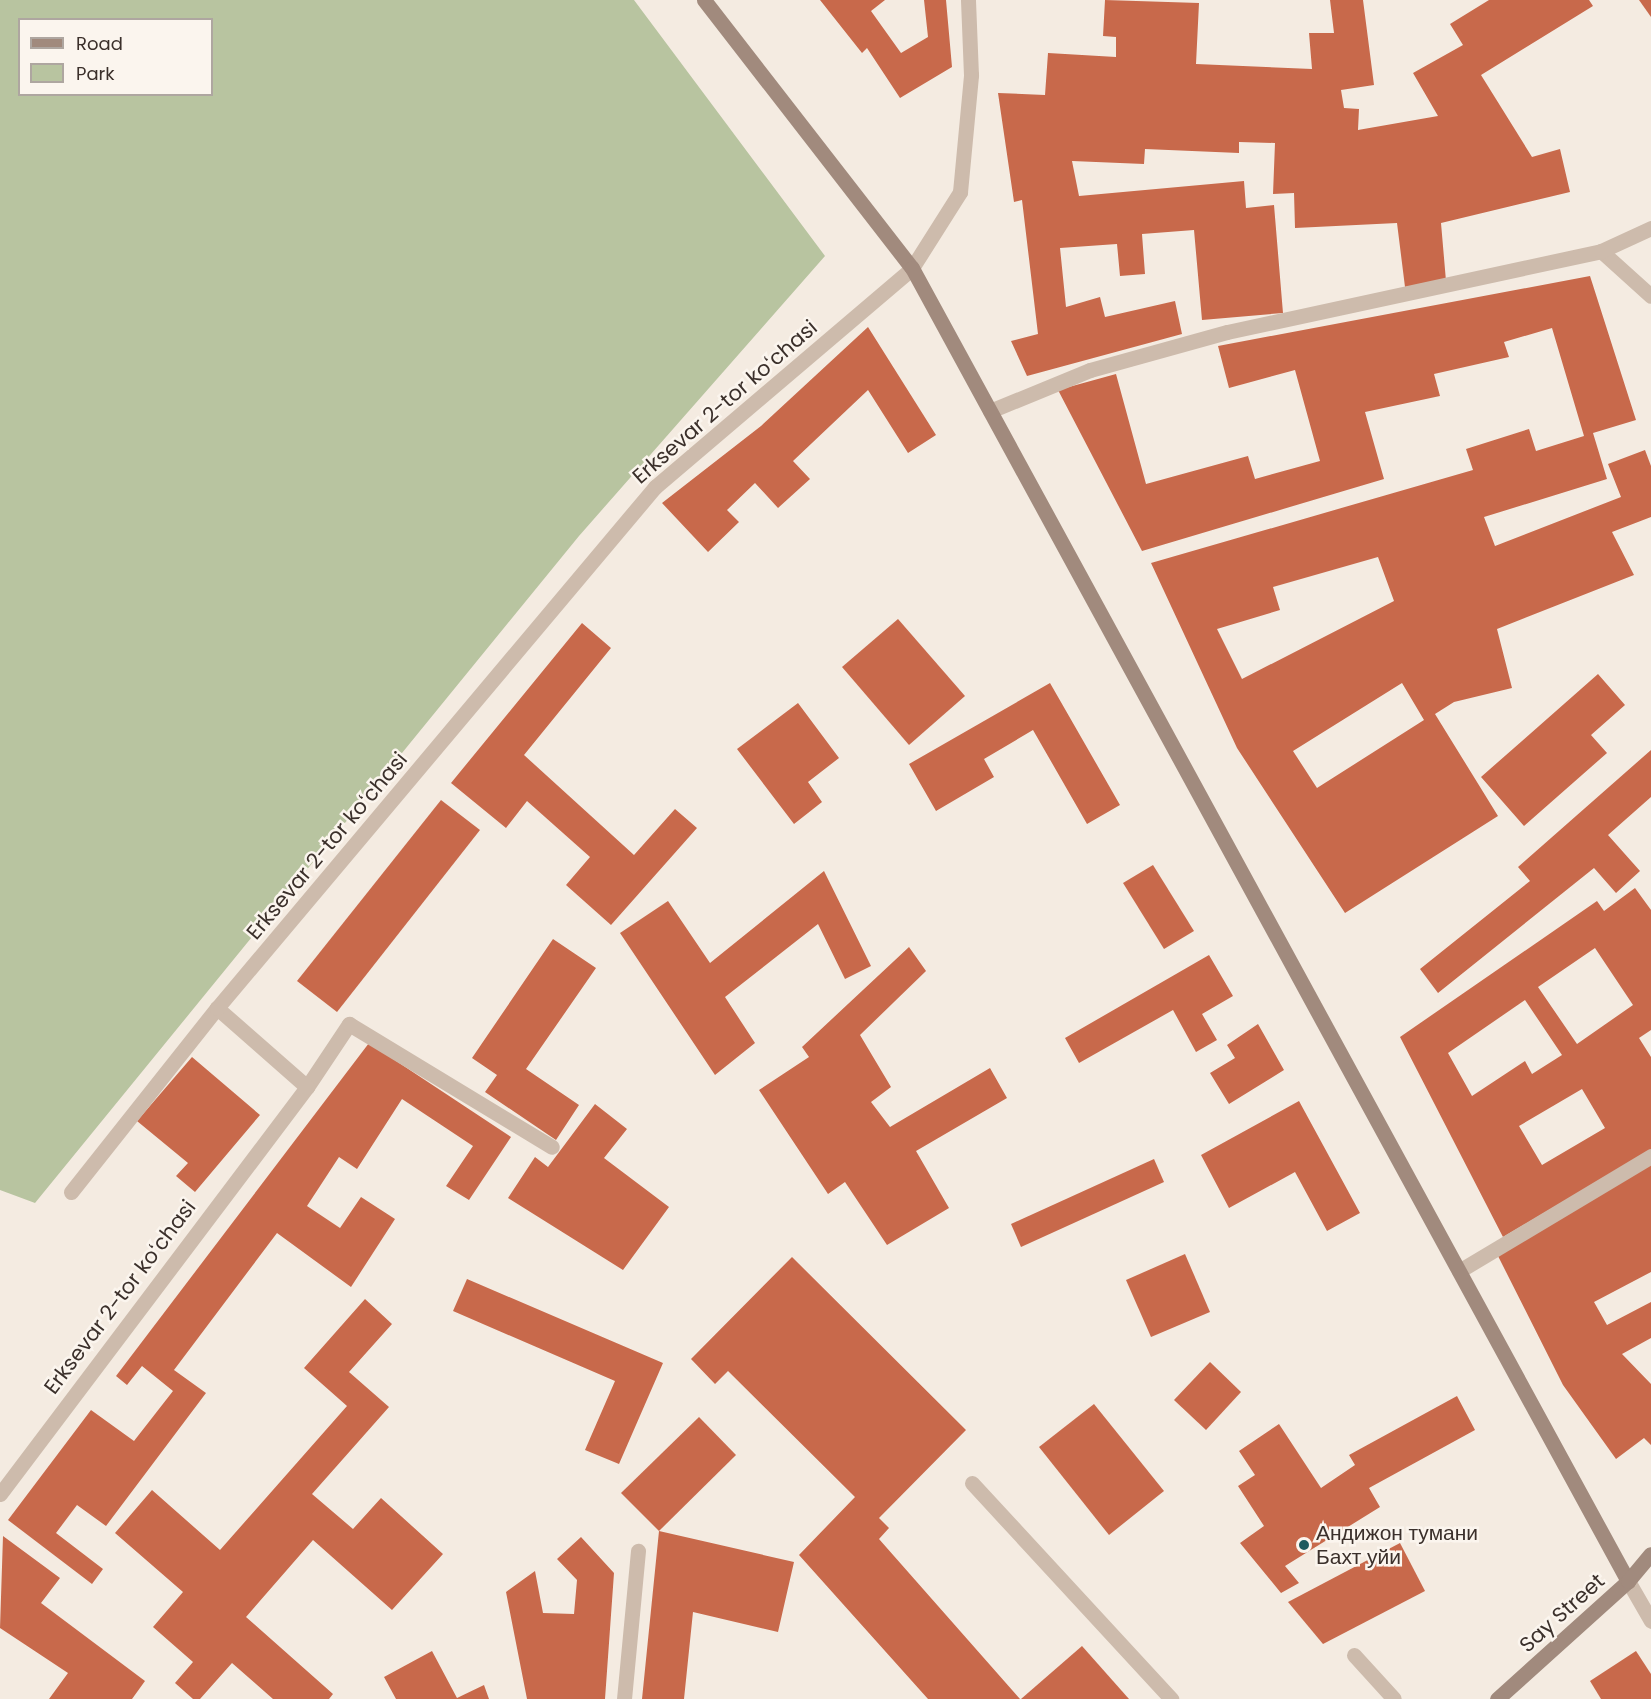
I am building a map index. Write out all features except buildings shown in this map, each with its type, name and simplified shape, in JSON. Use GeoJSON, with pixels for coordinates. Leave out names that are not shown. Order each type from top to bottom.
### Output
{"type":"FeatureCollection","features":[{"type":"Feature","properties":{"kind":"main road"},"geometry":{"type":"LineString","coordinates":[[704,0],[912,268],[1629,1581]]}},
{"type":"Feature","properties":{"kind":"main road","name":"Say Street"},"geometry":{"type":"LineString","coordinates":[[1497,1699],[1629,1581],[1651,1554]]}},
{"type":"Feature","properties":{"kind":"street","name":"Erksevar 2-tor koʻchasi"},"geometry":{"type":"LineString","coordinates":[[71,1192],[217,1008],[655,487],[912,268],[960,192],[971,75],[968,0]]}},
{"type":"Feature","properties":{"kind":"street"},"geometry":{"type":"LineString","coordinates":[[990,411],[1090,370],[1227,332],[1601,250],[1651,228]]}},
{"type":"Feature","properties":{"kind":"street"},"geometry":{"type":"LineString","coordinates":[[1601,250],[1651,296]]}},
{"type":"Feature","properties":{"kind":"street"},"geometry":{"type":"LineString","coordinates":[[217,1008],[307,1087]]}},
{"type":"Feature","properties":{"kind":"street","name":"Erksevar 2-tor koʻchasi"},"geometry":{"type":"LineString","coordinates":[[0,1494],[307,1087],[349,1024],[552,1147]]}},
{"type":"Feature","properties":{"kind":"street"},"geometry":{"type":"LineString","coordinates":[[1459,1271],[1651,1156]]}},
{"type":"Feature","properties":{"kind":"street"},"geometry":{"type":"LineString","coordinates":[[972,1483],[1171,1699]]}},
{"type":"Feature","properties":{"kind":"street"},"geometry":{"type":"LineString","coordinates":[[624,1699],[638,1551]]}},
{"type":"Feature","properties":{"kind":"street"},"geometry":{"type":"LineString","coordinates":[[1629,1581],[1651,1621]]}},
{"type":"Feature","properties":{"kind":"street"},"geometry":{"type":"LineString","coordinates":[[1354,1654],[1394,1699]]}},
{"type":"Feature","properties":{"kind":"green space"},"geometry":{"type":"Polygon","coordinates":[[[0,0],[634,0],[825,256],[579,536],[35,1203],[0,1190],[0,0]]]}},
{"type":"Feature","properties":{"kind":"place","name":"Андижон тумани Бахт уйи"},"geometry":{"type":"Point","coordinates":[1304,1545]}}]}
